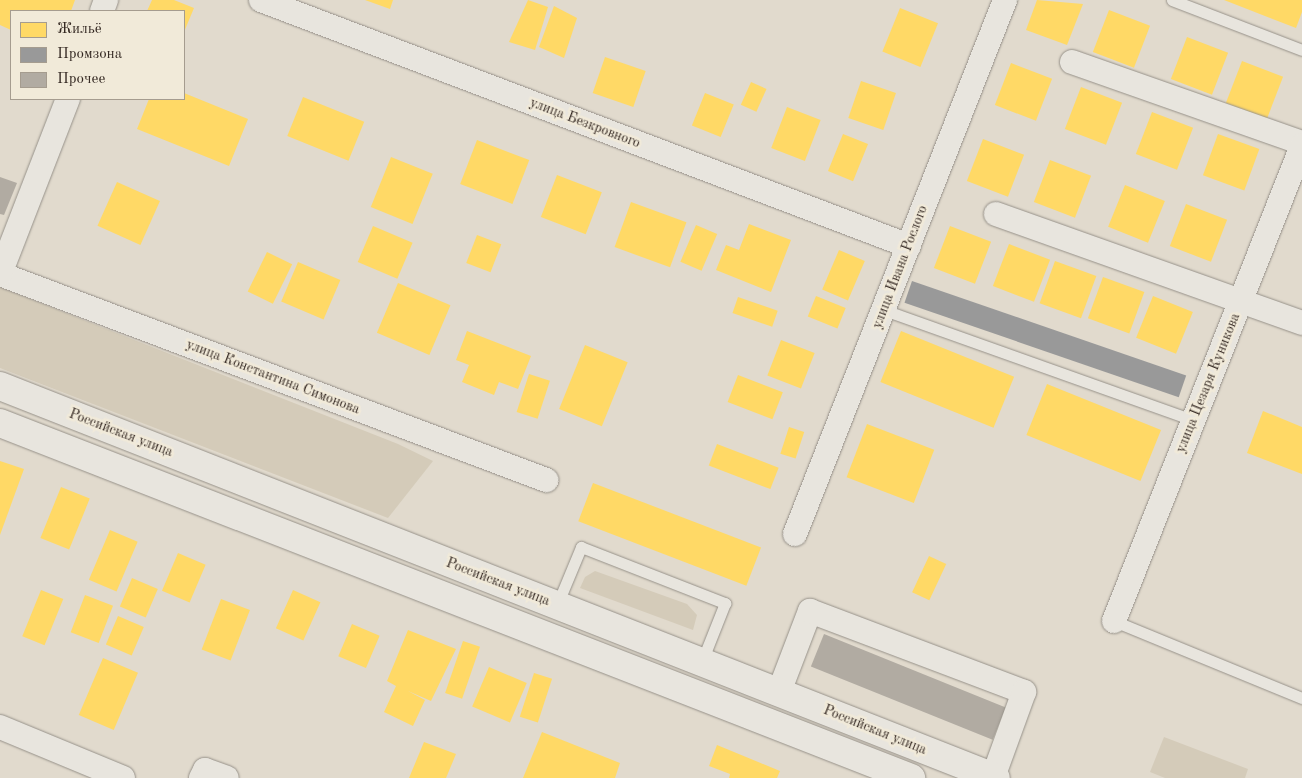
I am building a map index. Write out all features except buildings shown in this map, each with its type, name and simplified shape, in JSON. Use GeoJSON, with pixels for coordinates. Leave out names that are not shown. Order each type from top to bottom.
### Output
{"type":"FeatureCollection","features":[{"type":"Feature","properties":{"kind":"main road","name":"Российская улица"},"geometry":{"type":"LineString","coordinates":[[0,386],[995,777]]}},
{"type":"Feature","properties":{"kind":"main road"},"geometry":{"type":"LineString","coordinates":[[0,422],[911,778]]}},
{"type":"Feature","properties":{"kind":"street","name":"улица Безкровного"},"geometry":{"type":"LineString","coordinates":[[261,0],[909,246]]}},
{"type":"Feature","properties":{"kind":"street","name":"улица Ивана Рослого"},"geometry":{"type":"LineString","coordinates":[[795,534],[818,497],[884,310],[1005,0]]}},
{"type":"Feature","properties":{"kind":"street"},"geometry":{"type":"LineString","coordinates":[[1072,62],[1302,144]]}},
{"type":"Feature","properties":{"kind":"street"},"geometry":{"type":"LineString","coordinates":[[0,274],[68,100]]}},
{"type":"Feature","properties":{"kind":"street","name":"улица Цезаря Куникова"},"geometry":{"type":"LineString","coordinates":[[1114,621],[1302,144]]}},
{"type":"Feature","properties":{"kind":"street"},"geometry":{"type":"LineString","coordinates":[[996,214],[1242,298],[1302,323]]}},
{"type":"Feature","properties":{"kind":"street","name":"улица Константина Симонова"},"geometry":{"type":"LineString","coordinates":[[0,274],[546,480]]}},
{"type":"Feature","properties":{"kind":"street"},"geometry":{"type":"LineString","coordinates":[[779,692],[810,611],[1024,692],[995,777]]}},
{"type":"Feature","properties":{"kind":"street"},"geometry":{"type":"LineString","coordinates":[[0,727],[123,778]]}},
{"type":"Feature","properties":{"kind":"street"},"geometry":{"type":"LineString","coordinates":[[203,774],[227,778]]}},
{"type":"Feature","properties":{"kind":"lane"},"geometry":{"type":"LineString","coordinates":[[1172,0],[1302,50]]}},
{"type":"Feature","properties":{"kind":"lane"},"geometry":{"type":"LineString","coordinates":[[884,310],[1193,420]]}},
{"type":"Feature","properties":{"kind":"lane"},"geometry":{"type":"LineString","coordinates":[[557,605],[581,547],[644,571],[726,603],[702,661]]}},
{"type":"Feature","properties":{"kind":"lane"},"geometry":{"type":"LineString","coordinates":[[1114,621],[1302,698]]}},
{"type":"Feature","properties":{"kind":"shaded area"},"geometry":{"type":"Polygon","coordinates":[[[0,287],[398,444],[433,461],[388,518],[0,368],[0,287]]]}},
{"type":"Feature","properties":{"kind":"shaded area"},"geometry":{"type":"Polygon","coordinates":[[[595,571],[687,604],[697,615],[693,630],[580,588],[585,577],[595,571]]]}},
{"type":"Feature","properties":{"kind":"shaded area"},"geometry":{"type":"Polygon","coordinates":[[[1164,737],[1248,769],[1245,778],[1165,778],[1150,772],[1164,737]]]}}]}
